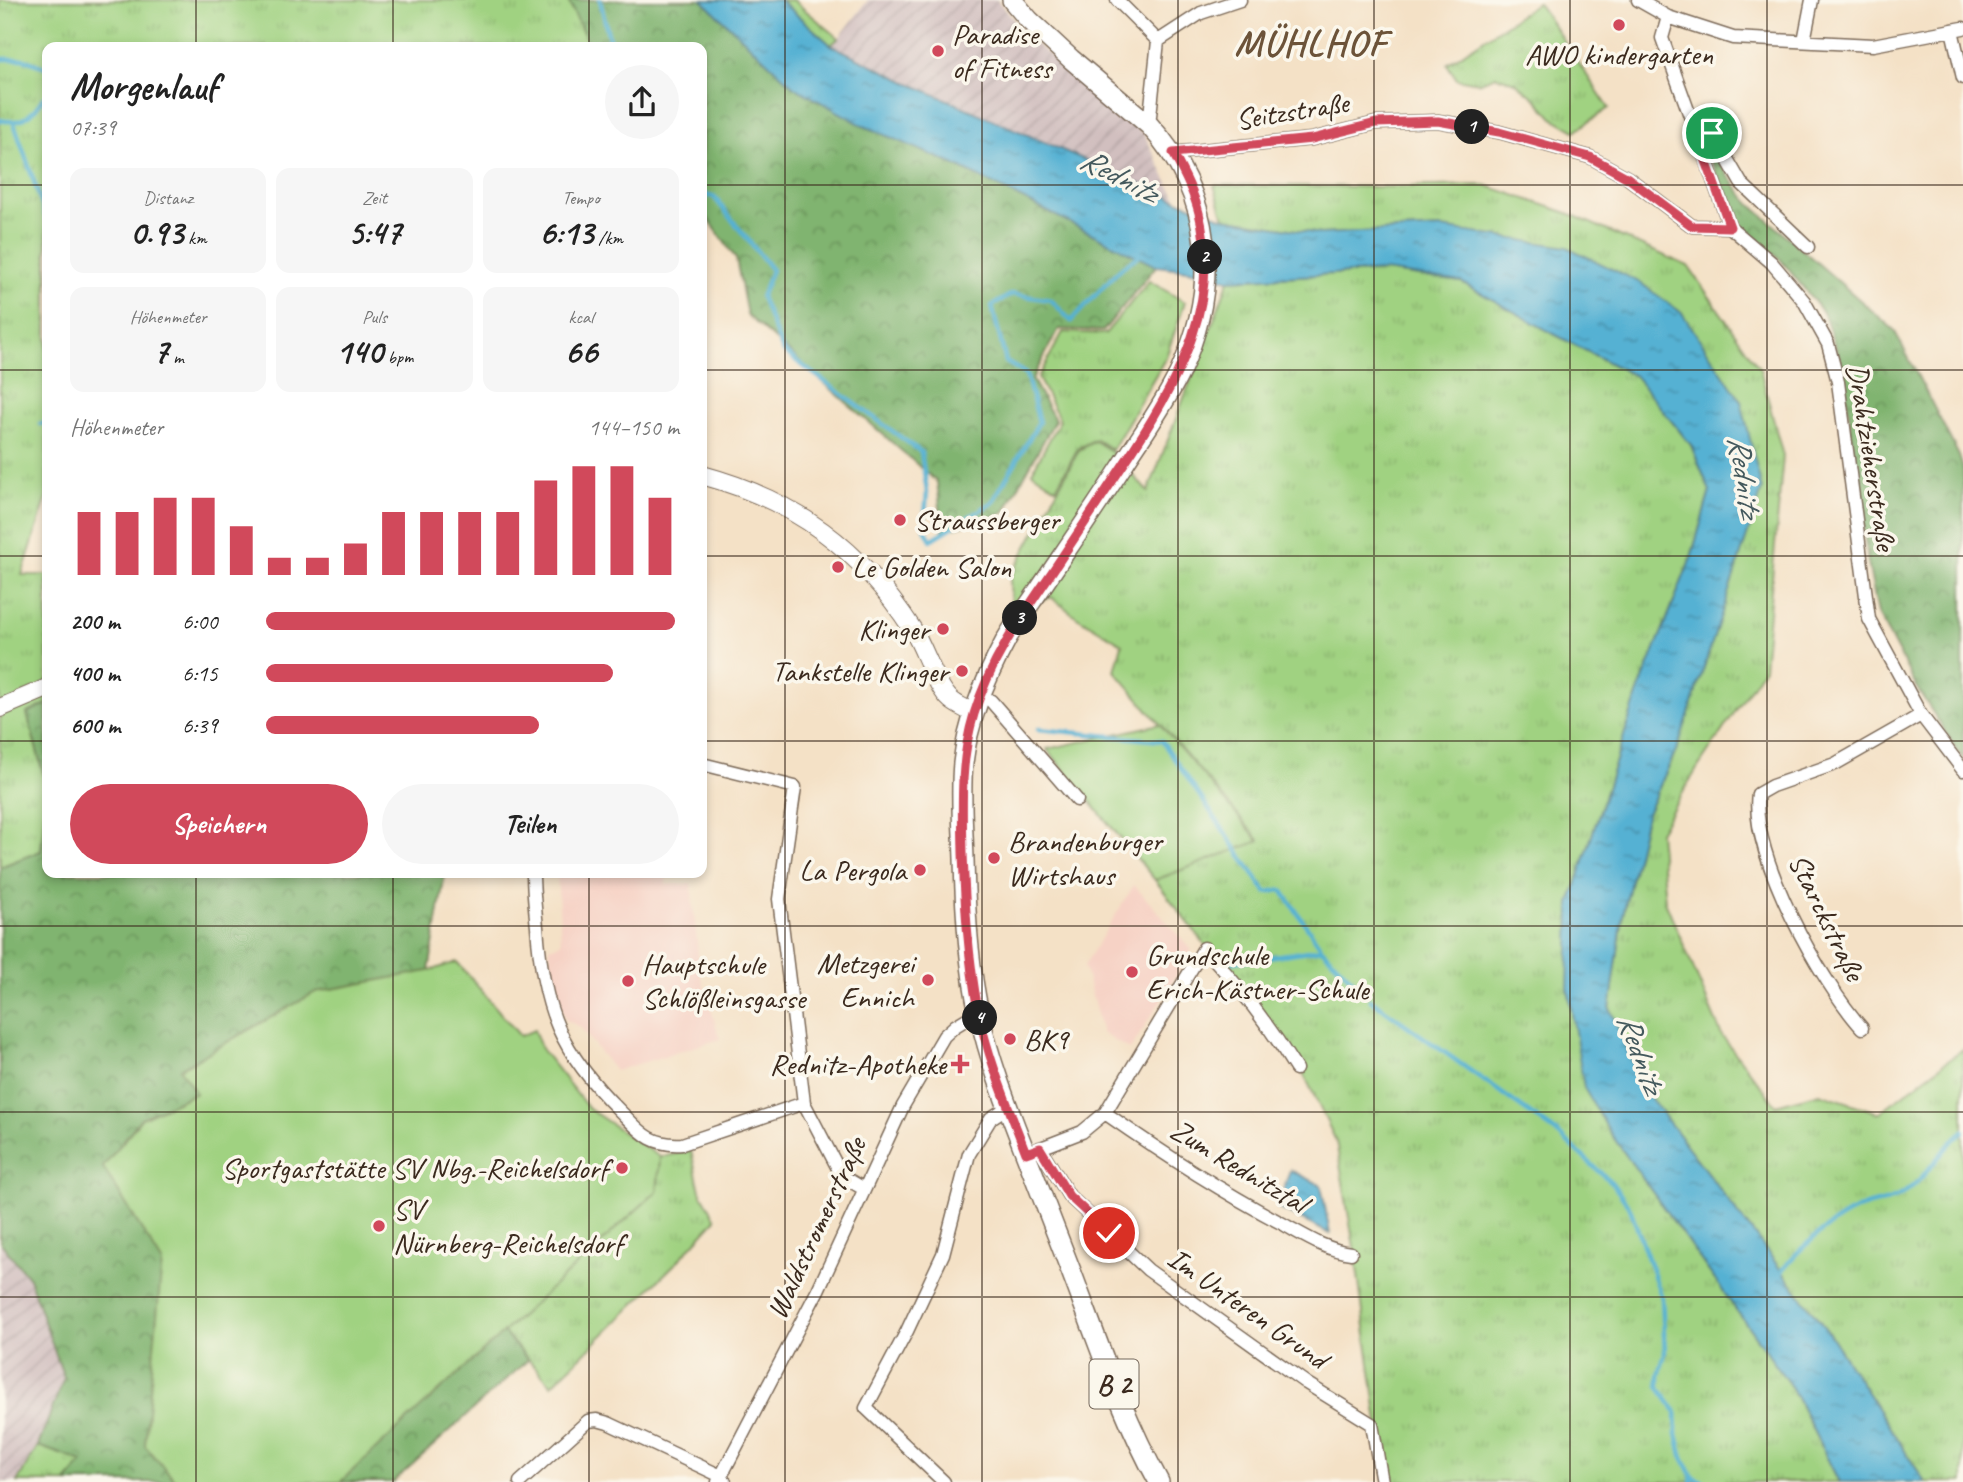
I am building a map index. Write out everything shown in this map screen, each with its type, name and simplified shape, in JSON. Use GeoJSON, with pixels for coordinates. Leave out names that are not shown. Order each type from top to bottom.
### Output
{"type":"FeatureCollection","features":[{"type":"Feature","properties":{"kind":"main road","name":"B 2"},"geometry":{"type":"LineString","coordinates":[[1012,0],[1048,38],[1149,125],[1173,153],[1199,211],[1205,245],[1205,284],[1201,309],[1193,340],[1180,370],[1119,472],[1009,635],[977,705],[964,761],[961,795],[968,940],[978,1012],[1008,1107],[1033,1151],[1115,1386],[1159,1482]]}},
{"type":"Feature","properties":{"kind":"main road"},"geometry":{"type":"LineString","coordinates":[[707,477],[765,498],[809,522],[846,548],[865,567],[911,627],[946,694],[956,704],[977,705]]}},
{"type":"Feature","properties":{"kind":"main road"},"geometry":{"type":"LineString","coordinates":[[0,708],[42,690]]}},
{"type":"Feature","properties":{"kind":"street"},"geometry":{"type":"LineString","coordinates":[[1117,0],[1157,41],[1149,125]]}},
{"type":"Feature","properties":{"kind":"street"},"geometry":{"type":"LineString","coordinates":[[1157,41],[1201,13],[1240,0]]}},
{"type":"Feature","properties":{"kind":"street"},"geometry":{"type":"LineString","coordinates":[[1638,0],[1668,17],[1732,38],[1872,44],[1958,29],[1963,78]]}},
{"type":"Feature","properties":{"kind":"street"},"geometry":{"type":"LineString","coordinates":[[1804,41],[1812,0]]}},
{"type":"Feature","properties":{"kind":"street","name":"Drahtzieherstraße"},"geometry":{"type":"LineString","coordinates":[[1668,17],[1662,38],[1730,227],[1771,262],[1804,301],[1828,344],[1838,382],[1869,619],[1922,715],[1963,770]]}},
{"type":"Feature","properties":{"kind":"street","name":"Seitzstraße"},"geometry":{"type":"LineString","coordinates":[[1173,153],[1312,139],[1376,123],[1438,121],[1499,132],[1590,157],[1628,178],[1692,226],[1730,227]]}},
{"type":"Feature","properties":{"kind":"street"},"geometry":{"type":"LineString","coordinates":[[1693,125],[1712,133],[1741,183],[1808,247]]}},
{"type":"Feature","properties":{"kind":"street"},"geometry":{"type":"LineString","coordinates":[[977,705],[991,701],[1077,800]]}},
{"type":"Feature","properties":{"kind":"street","name":"Starckstraße"},"geometry":{"type":"LineString","coordinates":[[1862,1028],[1844,1009],[1798,931],[1773,875],[1756,810],[1758,794],[1772,786],[1835,764],[1922,715]]}},
{"type":"Feature","properties":{"kind":"street"},"geometry":{"type":"LineString","coordinates":[[707,765],[795,787],[779,899],[804,1104],[842,1176],[863,1189]]}},
{"type":"Feature","properties":{"kind":"street"},"geometry":{"type":"LineString","coordinates":[[533,878],[539,955],[547,1000],[561,1035],[577,1063],[603,1094],[645,1136],[664,1145],[682,1143],[804,1104]]}},
{"type":"Feature","properties":{"kind":"street"},"geometry":{"type":"LineString","coordinates":[[1033,1151],[1082,1132],[1105,1113],[1204,948],[1242,989],[1296,1069]]}},
{"type":"Feature","properties":{"kind":"street","name":"Waldstromerstraße"},"geometry":{"type":"LineString","coordinates":[[722,1480],[818,1290],[903,1106],[944,1036],[978,1012]]}},
{"type":"Feature","properties":{"kind":"street"},"geometry":{"type":"LineString","coordinates":[[943,1482],[866,1408],[907,1331],[943,1254],[969,1154],[991,1118],[1008,1107]]}},
{"type":"Feature","properties":{"kind":"street","name":"Zum Rednitztal"},"geometry":{"type":"LineString","coordinates":[[1105,1113],[1175,1161],[1264,1214],[1333,1251],[1351,1254]]}},
{"type":"Feature","properties":{"kind":"street","name":"Im Unteren Grund"},"geometry":{"type":"LineString","coordinates":[[1033,1151],[1069,1196],[1148,1270],[1306,1383],[1371,1424],[1382,1482]]}},
{"type":"Feature","properties":{"kind":"street"},"geometry":{"type":"LineString","coordinates":[[520,1482],[587,1422],[597,1420],[722,1480]]}},
{"type":"Feature","properties":{"kind":"shaded area"},"geometry":{"type":"Polygon","coordinates":[[[868,0],[997,0],[1030,39],[1144,134],[1177,200],[913,85],[831,45],[868,0]]]}},
{"type":"Feature","properties":{"kind":"shaded area","name":"Hauptschule Schlößleinsgasse"},"geometry":{"type":"Polygon","coordinates":[[[557,878],[667,878],[666,884],[691,884],[700,972],[720,1039],[615,1071],[580,1027],[566,1020],[555,990],[549,947],[561,943],[557,878]]]}},
{"type":"Feature","properties":{"kind":"shaded area","name":"Grundschule Erich-Kästner-Schule"},"geometry":{"type":"Polygon","coordinates":[[[1134,885],[1192,950],[1130,1050],[1102,1033],[1084,966],[1134,885]]]}},
{"type":"Feature","properties":{"kind":"shaded area"},"geometry":{"type":"Polygon","coordinates":[[[0,1242],[29,1278],[64,1378],[38,1446],[17,1482],[0,1482],[0,1242]]]}},
{"type":"Feature","properties":{"kind":"green space"},"geometry":{"type":"Polygon","coordinates":[[[0,0],[568,0],[588,42],[42,42],[42,513],[22,575],[42,575],[42,706],[27,714],[42,769],[42,840],[41,851],[0,867],[0,0]]]}},
{"type":"Feature","properties":{"kind":"green space"},"geometry":{"type":"Polygon","coordinates":[[[568,0],[702,0],[794,87],[864,126],[953,164],[1156,266],[1103,331],[1059,329],[1032,379],[1055,420],[1004,513],[943,531],[937,482],[747,315],[736,259],[707,217],[707,42],[588,42],[568,0]]]}},
{"type":"Feature","properties":{"kind":"green space"},"geometry":{"type":"Polygon","coordinates":[[[780,0],[793,0],[839,38],[831,45],[780,0]]]}},
{"type":"Feature","properties":{"kind":"green space"},"geometry":{"type":"Polygon","coordinates":[[[1538,3],[1609,108],[1575,131],[1553,118],[1515,82],[1496,76],[1478,83],[1457,79],[1447,64],[1538,3]]]}},
{"type":"Feature","properties":{"kind":"green space"},"geometry":{"type":"Polygon","coordinates":[[[1713,148],[1727,174],[1750,204],[1894,330],[1959,456],[1963,469],[1963,759],[1917,688],[1878,614],[1868,563],[1843,368],[1823,312],[1781,260],[1736,223],[1707,151],[1713,148]]]}},
{"type":"Feature","properties":{"kind":"green space"},"geometry":{"type":"Polygon","coordinates":[[[1214,185],[1485,185],[1570,214],[1688,266],[1760,369],[1783,456],[1764,668],[1659,832],[1665,901],[1722,1036],[1776,1105],[1820,1093],[1879,1113],[1963,1049],[1963,1482],[1925,1482],[1828,1332],[1643,1088],[1610,1009],[1623,915],[1646,816],[1679,744],[1741,400],[1442,228],[1320,234],[1224,218],[1214,185]]]}},
{"type":"Feature","properties":{"kind":"green space"},"geometry":{"type":"Polygon","coordinates":[[[1385,271],[1461,282],[1635,376],[1691,445],[1710,491],[1691,558],[1637,695],[1570,904],[1584,1087],[1611,1134],[1792,1388],[1839,1482],[1386,1482],[1355,1253],[1336,1141],[1301,1068],[1155,880],[1259,840],[1115,671],[1122,644],[1077,617],[1051,597],[1011,613],[1010,578],[1079,450],[1095,441],[1111,451],[1148,492],[1229,280],[1385,271]]]}},
{"type":"Feature","properties":{"kind":"green space"},"geometry":{"type":"Polygon","coordinates":[[[1149,281],[1185,302],[1166,357],[1112,450],[1096,439],[1078,448],[1056,488],[1032,472],[1060,420],[1038,378],[1063,332],[1105,334],[1149,281]]]}},
{"type":"Feature","properties":{"kind":"green space"},"geometry":{"type":"Polygon","coordinates":[[[42,706],[42,768],[27,713],[42,706]]]}},
{"type":"Feature","properties":{"kind":"green space"},"geometry":{"type":"Polygon","coordinates":[[[1160,724],[1259,841],[1155,880],[1047,749],[1160,724]]]}},
{"type":"Feature","properties":{"kind":"green space"},"geometry":{"type":"Polygon","coordinates":[[[42,842],[42,878],[444,878],[429,971],[316,992],[181,1068],[196,1093],[141,1118],[103,1167],[162,1262],[145,1446],[177,1482],[66,1482],[83,1462],[38,1446],[64,1378],[29,1278],[0,1242],[0,867],[41,851],[42,842]]]}},
{"type":"Feature","properties":{"kind":"green space","name":"SV Nürnberg-Reichelsdorf"},"geometry":{"type":"Polygon","coordinates":[[[457,962],[520,1036],[534,1030],[542,1050],[589,1109],[660,1157],[657,1191],[340,1482],[177,1482],[145,1446],[162,1262],[103,1167],[142,1118],[196,1093],[180,1069],[316,992],[429,971],[457,962]]]}},
{"type":"Feature","properties":{"kind":"green space"},"geometry":{"type":"Polygon","coordinates":[[[691,1151],[700,1191],[716,1219],[676,1263],[552,1385],[503,1332],[657,1191],[660,1157],[691,1151]]]}},
{"type":"Feature","properties":{"kind":"green space"},"geometry":{"type":"Polygon","coordinates":[[[503,1332],[528,1360],[393,1482],[340,1482],[503,1332]]]}},
{"type":"Feature","properties":{"kind":"green space"},"geometry":{"type":"Polygon","coordinates":[[[38,1446],[83,1462],[66,1482],[17,1482],[38,1446]]]}},
{"type":"Feature","properties":{"kind":"water","name":"Rednitz"},"geometry":{"type":"Polygon","coordinates":[[[702,0],[780,0],[831,45],[913,85],[1224,218],[1320,234],[1442,228],[1567,247],[1639,282],[1682,313],[1741,401],[1762,490],[1679,744],[1646,816],[1623,915],[1610,1009],[1643,1088],[1828,1332],[1925,1482],[1839,1482],[1792,1388],[1611,1134],[1584,1088],[1568,988],[1570,904],[1637,695],[1691,558],[1710,491],[1691,445],[1635,376],[1461,282],[1385,271],[1229,280],[1189,270],[1156,266],[953,164],[864,126],[794,87],[702,0]]]}},
{"type":"Feature","properties":{"kind":"water"},"geometry":{"type":"Polygon","coordinates":[[[1290,1170],[1321,1185],[1330,1234],[1278,1208],[1290,1170]]]}},
{"type":"Feature","properties":{"kind":"waterway"},"geometry":{"type":"LineString","coordinates":[[600,0],[610,42]]}},
{"type":"Feature","properties":{"kind":"waterway"},"geometry":{"type":"LineString","coordinates":[[0,59],[23,59],[42,66]]}},
{"type":"Feature","properties":{"kind":"waterway"},"geometry":{"type":"LineString","coordinates":[[0,120],[14,121],[25,118],[42,100]]}},
{"type":"Feature","properties":{"kind":"waterway"},"geometry":{"type":"LineString","coordinates":[[14,123],[42,205]]}},
{"type":"Feature","properties":{"kind":"waterway"},"geometry":{"type":"LineString","coordinates":[[707,195],[714,197],[772,270],[761,297],[783,351],[921,452],[927,492],[924,527],[931,540],[992,503],[1039,422],[1026,374],[1006,362],[992,306],[1012,294],[1051,300],[1071,321],[1121,268],[1141,254]]}},
{"type":"Feature","properties":{"kind":"waterway"},"geometry":{"type":"LineString","coordinates":[[1038,729],[1162,741],[1266,892],[1282,890],[1322,949],[1362,990]]}},
{"type":"Feature","properties":{"kind":"waterway"},"geometry":{"type":"LineString","coordinates":[[1233,962],[1322,949]]}},
{"type":"Feature","properties":{"kind":"waterway"},"geometry":{"type":"LineString","coordinates":[[1370,999],[1556,1132],[1612,1183],[1630,1208],[1662,1298],[1665,1353],[1659,1388],[1676,1411],[1677,1434],[1692,1482]]}},
{"type":"Feature","properties":{"kind":"waterway"},"geometry":{"type":"LineString","coordinates":[[1781,1274],[1794,1256],[1838,1220],[1858,1209],[1893,1198],[1913,1186],[1963,1131]]}},
{"type":"Feature","properties":{"kind":"waterway"},"geometry":{"type":"LineString","coordinates":[[1692,1476],[1704,1482]]}},
{"type":"Feature","properties":{"kind":"place","name":"AWO kindergarten"},"geometry":{"type":"Point","coordinates":[1619,25]}},
{"type":"Feature","properties":{"kind":"place","name":"Paradise of Fitness"},"geometry":{"type":"Point","coordinates":[938,51]}},
{"type":"Feature","properties":{"kind":"place","name":"Straussberger"},"geometry":{"type":"Point","coordinates":[900,520]}},
{"type":"Feature","properties":{"kind":"place","name":"Le Golden Salon"},"geometry":{"type":"Point","coordinates":[838,567]}},
{"type":"Feature","properties":{"kind":"place","name":"Klinger"},"geometry":{"type":"Point","coordinates":[943,629]}},
{"type":"Feature","properties":{"kind":"place","name":"Tankstelle Klinger"},"geometry":{"type":"Point","coordinates":[962,671]}},
{"type":"Feature","properties":{"kind":"place","name":"Brandenburger Wirtshaus"},"geometry":{"type":"Point","coordinates":[994,858]}},
{"type":"Feature","properties":{"kind":"place","name":"La Pergola"},"geometry":{"type":"Point","coordinates":[920,870]}},
{"type":"Feature","properties":{"kind":"place","name":"Grundschule Erich-Kästner-Schule"},"geometry":{"type":"Point","coordinates":[1132,972]}},
{"type":"Feature","properties":{"kind":"place","name":"Metzgerei Ennich"},"geometry":{"type":"Point","coordinates":[928,980]}},
{"type":"Feature","properties":{"kind":"place","name":"Hauptschule Schlößleinsgasse"},"geometry":{"type":"Point","coordinates":[628,981]}},
{"type":"Feature","properties":{"kind":"place","name":"BK9"},"geometry":{"type":"Point","coordinates":[1010,1039]}},
{"type":"Feature","properties":{"kind":"place","name":"Rednitz-Apotheke"},"geometry":{"type":"Point","coordinates":[960,1064]}},
{"type":"Feature","properties":{"kind":"place","name":"Sportgaststätte SV Nbg.-Reichelsdorf"},"geometry":{"type":"Point","coordinates":[622,1168]}},
{"type":"Feature","properties":{"kind":"place","name":"SV Nürnberg-Reichelsdorf"},"geometry":{"type":"Point","coordinates":[379,1226]}},
{"type":"Feature","properties":{"kind":"district","name":"MÜHLHOF"},"geometry":{"type":"Point","coordinates":[1311,42]}},
{"type":"Feature","properties":{"kind":"route"},"geometry":{"type":"LineString","coordinates":[[1109,1233],[1069,1196],[1040,1148],[1026,1153],[995,1072],[978,1012],[970,959],[965,896],[962,784],[966,746],[974,714],[988,677],[1009,635],[1153,420],[1171,389],[1193,340],[1203,300],[1205,245],[1199,211],[1173,153],[1312,139],[1376,123],[1438,121],[1499,132],[1590,157],[1628,178],[1692,226],[1730,227],[1693,125],[1712,133]]}}]}
